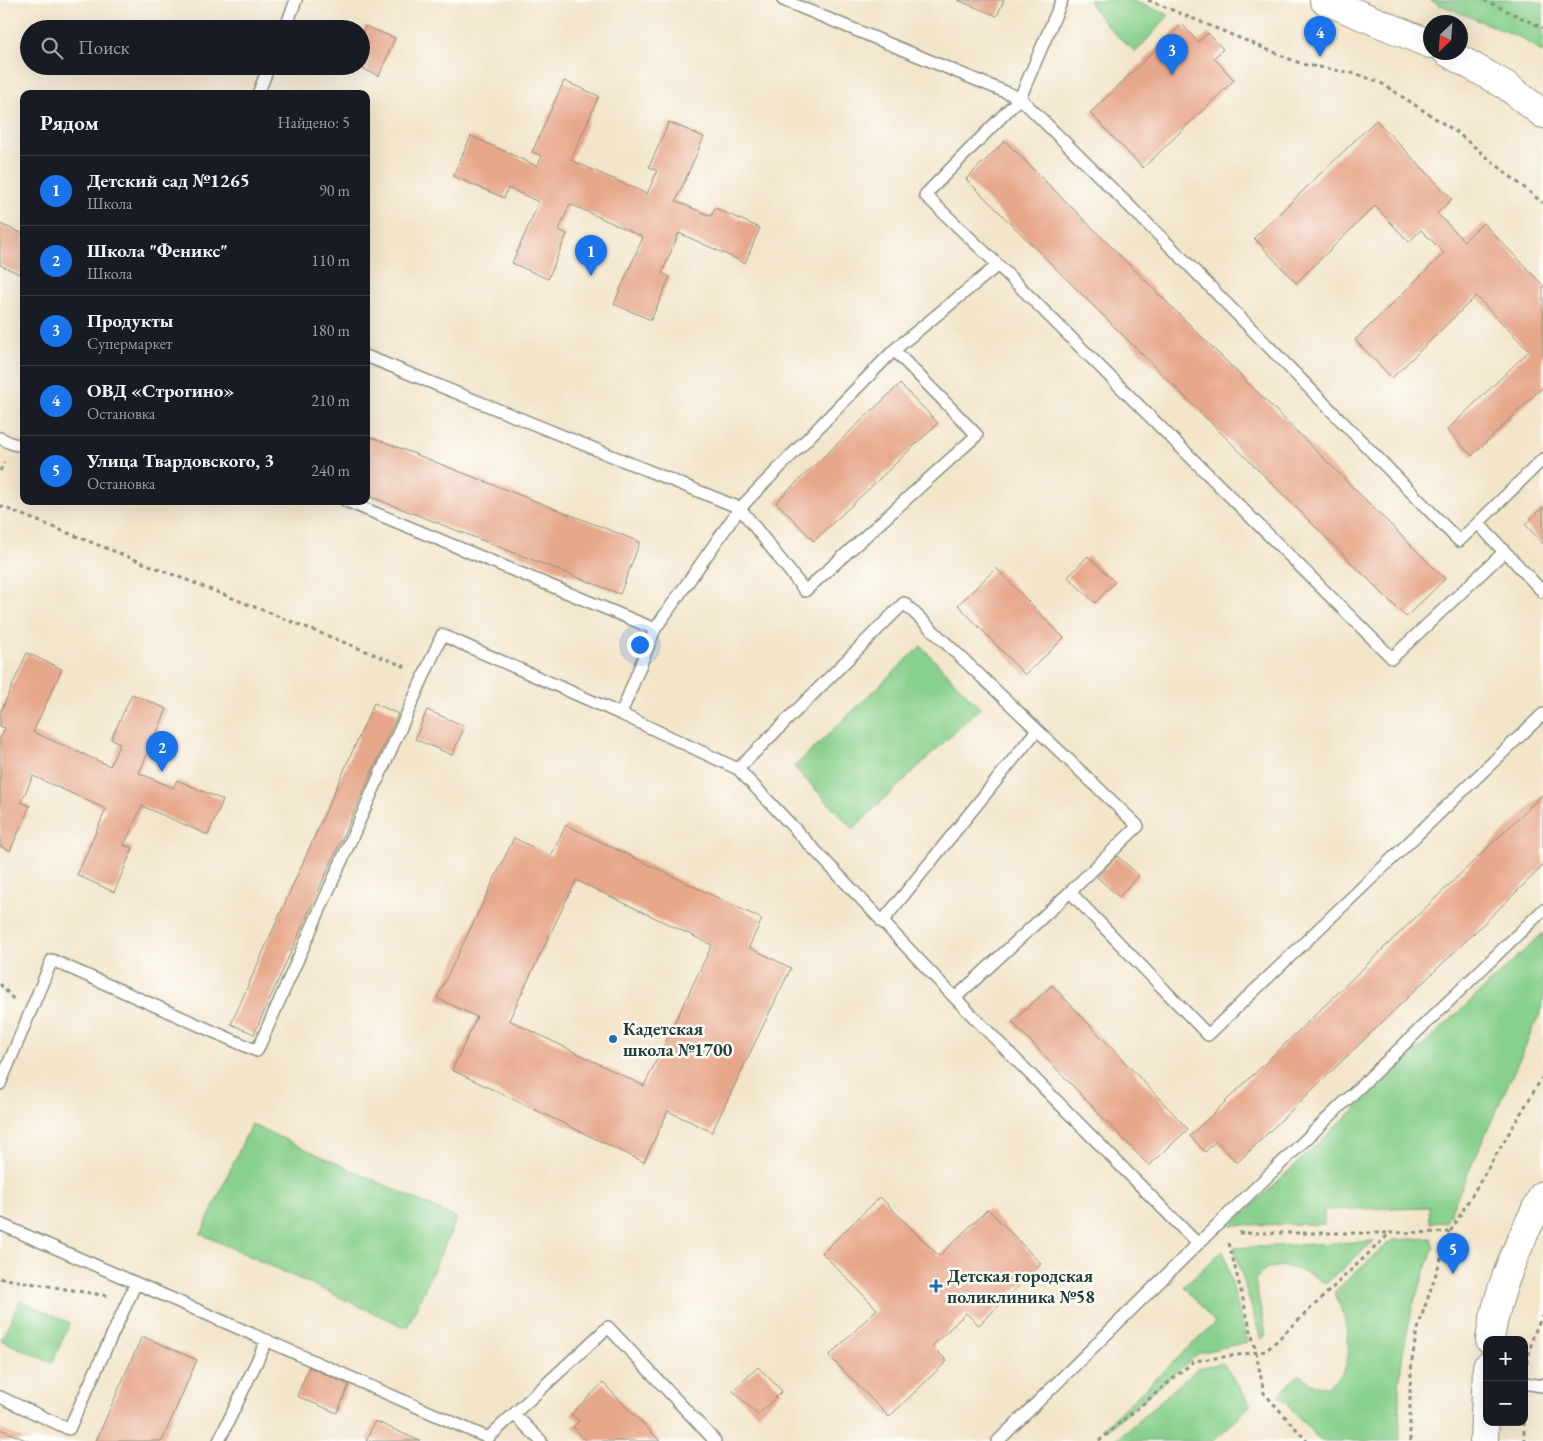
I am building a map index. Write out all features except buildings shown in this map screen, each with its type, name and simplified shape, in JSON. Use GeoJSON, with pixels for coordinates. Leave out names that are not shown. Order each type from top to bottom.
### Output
{"type":"FeatureCollection","features":[{"type":"Feature","properties":{"kind":"main road"},"geometry":{"type":"LineString","coordinates":[[1324,0],[1423,41]]}},
{"type":"Feature","properties":{"kind":"main road"},"geometry":{"type":"LineString","coordinates":[[1461,60],[1507,86],[1543,114]]}},
{"type":"Feature","properties":{"kind":"main road"},"geometry":{"type":"LineString","coordinates":[[1491,1336],[1494,1317],[1508,1275],[1522,1238],[1543,1195]]}},
{"type":"Feature","properties":{"kind":"main road"},"geometry":{"type":"LineString","coordinates":[[1484,1441],[1486,1381]]}},
{"type":"Feature","properties":{"kind":"lane"},"geometry":{"type":"LineString","coordinates":[[288,20],[296,0]]}},
{"type":"Feature","properties":{"kind":"lane"},"geometry":{"type":"LineString","coordinates":[[783,0],[1020,98],[1178,254],[1459,541],[1543,459]]}},
{"type":"Feature","properties":{"kind":"lane"},"geometry":{"type":"LineString","coordinates":[[1062,0],[1020,98],[926,195],[1392,658],[1504,552],[1478,523]]}},
{"type":"Feature","properties":{"kind":"lane"},"geometry":{"type":"LineString","coordinates":[[260,90],[265,75]]}},
{"type":"Feature","properties":{"kind":"lane"},"geometry":{"type":"LineString","coordinates":[[621,714],[655,629],[740,508],[894,350],[998,265]]}},
{"type":"Feature","properties":{"kind":"lane"},"geometry":{"type":"LineString","coordinates":[[370,358],[740,508],[805,591],[976,435],[894,350]]}},
{"type":"Feature","properties":{"kind":"lane"},"geometry":{"type":"LineString","coordinates":[[0,438],[12,444],[20,445]]}},
{"type":"Feature","properties":{"kind":"lane"},"geometry":{"type":"LineString","coordinates":[[356,505],[655,629]]}},
{"type":"Feature","properties":{"kind":"lane"},"geometry":{"type":"LineString","coordinates":[[1478,523],[1543,592]]}},
{"type":"Feature","properties":{"kind":"lane"},"geometry":{"type":"LineString","coordinates":[[738,769],[904,603],[1138,826],[1070,892],[955,998]]}},
{"type":"Feature","properties":{"kind":"lane"},"geometry":{"type":"LineString","coordinates":[[0,1084],[52,960],[257,1051],[442,635],[621,714],[738,769],[955,998],[1198,1244]]}},
{"type":"Feature","properties":{"kind":"lane"},"geometry":{"type":"LineString","coordinates":[[1070,892],[1208,1035],[1543,714]]}},
{"type":"Feature","properties":{"kind":"lane"},"geometry":{"type":"LineString","coordinates":[[882,922],[1037,730]]}},
{"type":"Feature","properties":{"kind":"lane"},"geometry":{"type":"LineString","coordinates":[[998,1441],[1210,1232],[1543,910]]}},
{"type":"Feature","properties":{"kind":"lane"},"geometry":{"type":"LineString","coordinates":[[0,1224],[488,1438],[608,1328],[715,1441]]}},
{"type":"Feature","properties":{"kind":"lane"},"geometry":{"type":"LineString","coordinates":[[0,1397],[69,1429],[136,1283]]}},
{"type":"Feature","properties":{"kind":"lane"},"geometry":{"type":"LineString","coordinates":[[219,1441],[267,1340]]}},
{"type":"Feature","properties":{"kind":"lane"},"geometry":{"type":"LineString","coordinates":[[1528,1384],[1542,1386],[1543,1384]]}},
{"type":"Feature","properties":{"kind":"lane"},"geometry":{"type":"LineString","coordinates":[[514,1414],[541,1441]]}},
{"type":"Feature","properties":{"kind":"path"},"geometry":{"type":"LineString","coordinates":[[1148,0],[1302,64],[1357,74],[1381,83],[1454,131],[1543,204]]}},
{"type":"Feature","properties":{"kind":"path"},"geometry":{"type":"LineString","coordinates":[[1484,0],[1543,28]]}},
{"type":"Feature","properties":{"kind":"path"},"geometry":{"type":"LineString","coordinates":[[0,506],[425,674]]}},
{"type":"Feature","properties":{"kind":"path"},"geometry":{"type":"LineString","coordinates":[[1410,1441],[1410,1388],[1416,1336],[1450,1232],[1543,1076]]}},
{"type":"Feature","properties":{"kind":"path"},"geometry":{"type":"LineString","coordinates":[[1210,1232],[1450,1232]]}},
{"type":"Feature","properties":{"kind":"path"},"geometry":{"type":"LineString","coordinates":[[1226,1233],[1256,1352],[1264,1393],[1307,1441]]}},
{"type":"Feature","properties":{"kind":"path"},"geometry":{"type":"LineString","coordinates":[[1098,1441],[1194,1361],[1266,1351],[1390,1233]]}},
{"type":"Feature","properties":{"kind":"path"},"geometry":{"type":"LineString","coordinates":[[0,1278],[128,1300]]}},
{"type":"Feature","properties":{"kind":"path"},"geometry":{"type":"LineString","coordinates":[[1528,1359],[1533,1336],[1543,1314]]}},
{"type":"Feature","properties":{"kind":"path"},"geometry":{"type":"LineString","coordinates":[[1524,1426],[1524,1441]]}},
{"type":"Feature","properties":{"kind":"green space"},"geometry":{"type":"Polygon","coordinates":[[[1089,0],[1131,0],[1169,15],[1136,52],[1104,22],[1089,0]]]}},
{"type":"Feature","properties":{"kind":"green space"},"geometry":{"type":"Polygon","coordinates":[[[1429,0],[1534,0],[1543,5],[1543,53],[1521,38],[1429,0]]]}},
{"type":"Feature","properties":{"kind":"green space"},"geometry":{"type":"Polygon","coordinates":[[[921,646],[980,708],[853,829],[794,767],[921,646]]]}},
{"type":"Feature","properties":{"kind":"green space"},"geometry":{"type":"Polygon","coordinates":[[[1543,933],[1543,1007],[1446,1222],[1430,1223],[1429,1207],[1324,1210],[1324,1224],[1231,1225],[1543,933]]]}},
{"type":"Feature","properties":{"kind":"green space"},"geometry":{"type":"Polygon","coordinates":[[[251,1124],[457,1218],[407,1328],[201,1234],[251,1124]]]}},
{"type":"Feature","properties":{"kind":"green space"},"geometry":{"type":"Polygon","coordinates":[[[1431,1238],[1434,1247],[1413,1305],[1403,1351],[1399,1385],[1400,1441],[1320,1441],[1279,1395],[1299,1374],[1315,1385],[1327,1386],[1342,1373],[1348,1354],[1347,1332],[1334,1292],[1392,1240],[1431,1238]]]}},
{"type":"Feature","properties":{"kind":"green space"},"geometry":{"type":"Polygon","coordinates":[[[1374,1241],[1325,1284],[1312,1275],[1285,1266],[1267,1268],[1255,1280],[1266,1335],[1261,1340],[1234,1248],[1374,1241]]]}},
{"type":"Feature","properties":{"kind":"green space"},"geometry":{"type":"Polygon","coordinates":[[[1223,1250],[1247,1342],[1199,1353],[1105,1431],[1102,1429],[1215,1323],[1184,1286],[1223,1250]]]}},
{"type":"Feature","properties":{"kind":"green space"},"geometry":{"type":"Polygon","coordinates":[[[20,1300],[70,1323],[52,1363],[1,1340],[20,1300]]]}},
{"type":"Feature","properties":{"kind":"green space"},"geometry":{"type":"Polygon","coordinates":[[[1223,1363],[1251,1405],[1214,1441],[1115,1441],[1198,1368],[1223,1363]]]}},
{"type":"Feature","properties":{"kind":"place","name":"ОВД «Строгино»"},"geometry":{"type":"Point","coordinates":[1320,57]}},
{"type":"Feature","properties":{"kind":"place","name":"Продукты"},"geometry":{"type":"Point","coordinates":[1172,75]}},
{"type":"Feature","properties":{"kind":"place","name":"Детский сад №1265"},"geometry":{"type":"Point","coordinates":[591,276]}},
{"type":"Feature","properties":{"kind":"place","name":"Школа \"Феникс\""},"geometry":{"type":"Point","coordinates":[162,772]}},
{"type":"Feature","properties":{"kind":"place","name":"Кадетская школа №1700"},"geometry":{"type":"Point","coordinates":[613,1039]}},
{"type":"Feature","properties":{"kind":"place","name":"Улица Твардовского, 3"},"geometry":{"type":"Point","coordinates":[1453,1274]}},
{"type":"Feature","properties":{"kind":"place","name":"Детская городская поликлиника №58"},"geometry":{"type":"Point","coordinates":[936,1286]}}]}
